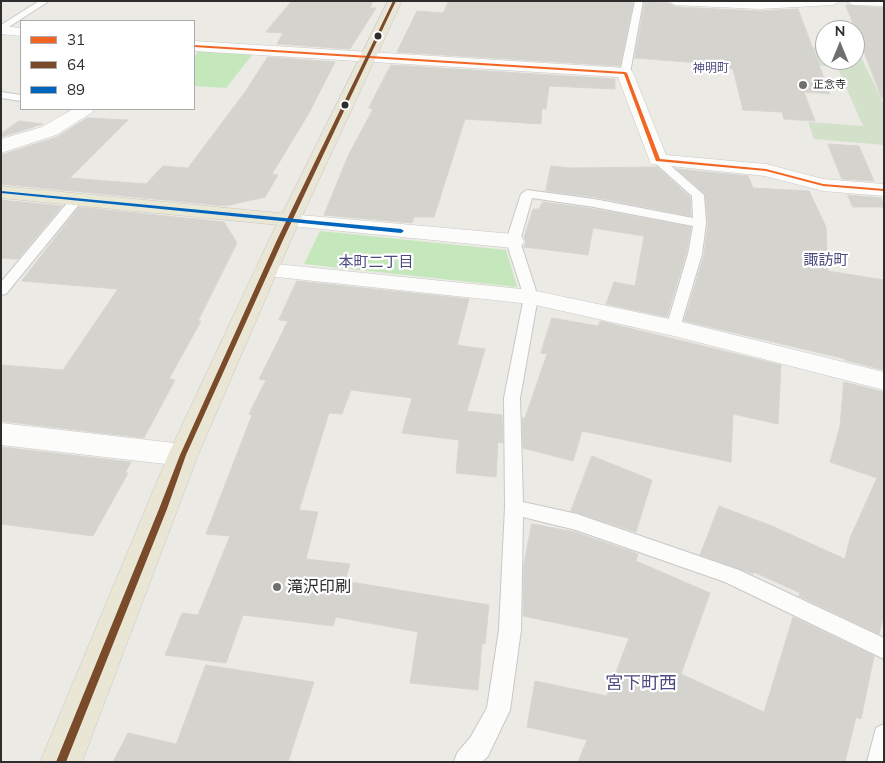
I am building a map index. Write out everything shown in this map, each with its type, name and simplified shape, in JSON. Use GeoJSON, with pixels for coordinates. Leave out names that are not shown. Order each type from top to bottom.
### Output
{"type":"FeatureCollection","features":[{"type":"Feature","properties":{"kind":"highway"},"geometry":{"type":"LineString","coordinates":[[61,762],[183,455],[289,220],[395,1]]}},
{"type":"Feature","properties":{"kind":"main road"},"geometry":{"type":"LineString","coordinates":[[1,192],[289,220]]}},
{"type":"Feature","properties":{"kind":"street"},"geometry":{"type":"LineString","coordinates":[[675,1],[760,6],[833,1]]}},
{"type":"Feature","properties":{"kind":"street"},"geometry":{"type":"LineString","coordinates":[[853,1],[884,2]]}},
{"type":"Feature","properties":{"kind":"street"},"geometry":{"type":"LineString","coordinates":[[1,29],[20,32]]}},
{"type":"Feature","properties":{"kind":"street"},"geometry":{"type":"LineString","coordinates":[[195,46],[625,73],[658,160],[766,170],[822,186],[884,190]]}},
{"type":"Feature","properties":{"kind":"street"},"geometry":{"type":"LineString","coordinates":[[1,147],[5,144],[49,131],[83,110]]}},
{"type":"Feature","properties":{"kind":"street"},"geometry":{"type":"LineString","coordinates":[[289,220],[513,241]]}},
{"type":"Feature","properties":{"kind":"street"},"geometry":{"type":"LineString","coordinates":[[266,270],[531,297],[674,328],[884,382]]}},
{"type":"Feature","properties":{"kind":"street"},"geometry":{"type":"LineString","coordinates":[[1,434],[183,455]]}},
{"type":"Feature","properties":{"kind":"lane"},"geometry":{"type":"LineString","coordinates":[[1,29],[45,1]]}},
{"type":"Feature","properties":{"kind":"lane"},"geometry":{"type":"LineString","coordinates":[[625,73],[639,1]]}},
{"type":"Feature","properties":{"kind":"lane"},"geometry":{"type":"LineString","coordinates":[[1,95],[20,98]]}},
{"type":"Feature","properties":{"kind":"lane"},"geometry":{"type":"LineString","coordinates":[[658,160],[698,195],[700,223],[695,254],[674,328]]}},
{"type":"Feature","properties":{"kind":"lane"},"geometry":{"type":"LineString","coordinates":[[466,762],[479,747],[498,710],[510,630],[514,506],[512,398],[531,297],[513,241],[527,194],[594,203],[700,223]]}},
{"type":"Feature","properties":{"kind":"lane"},"geometry":{"type":"LineString","coordinates":[[1,291],[77,199]]}},
{"type":"Feature","properties":{"kind":"lane"},"geometry":{"type":"LineString","coordinates":[[514,506],[577,522],[732,576],[884,649]]}},
{"type":"Feature","properties":{"kind":"lane"},"geometry":{"type":"LineString","coordinates":[[879,762],[884,736]]}},
{"type":"Feature","properties":{"kind":"green space"},"geometry":{"type":"Polygon","coordinates":[[[686,39],[815,47],[815,65],[688,56],[686,39]]]}},
{"type":"Feature","properties":{"kind":"green space"},"geometry":{"type":"Polygon","coordinates":[[[195,51],[252,55],[226,88],[195,86],[195,56],[198,52],[195,51]]]}},
{"type":"Feature","properties":{"kind":"green space"},"geometry":{"type":"Polygon","coordinates":[[[865,65],[884,104],[884,145],[814,139],[808,122],[863,126],[838,70],[865,70],[865,65]]]}},
{"type":"Feature","properties":{"kind":"green space"},"geometry":{"type":"Polygon","coordinates":[[[320,231],[506,250],[517,287],[304,264],[320,231]]]}},
{"type":"Feature","properties":{"kind":"building"},"geometry":{"type":"Polygon","coordinates":[[[292,1],[373,1],[370,8],[376,8],[350,49],[277,44],[283,33],[266,32],[292,1]]]}},
{"type":"Feature","properties":{"kind":"building"},"geometry":{"type":"Polygon","coordinates":[[[449,1],[615,1],[633,3],[620,66],[397,52],[417,11],[443,13],[449,1]]]}},
{"type":"Feature","properties":{"kind":"building"},"geometry":{"type":"Polygon","coordinates":[[[645,2],[668,3],[675,7],[760,11],[798,9],[815,54],[815,70],[821,70],[830,94],[804,92],[815,121],[784,119],[782,112],[743,110],[733,69],[727,68],[727,65],[635,58],[645,2]]]}},
{"type":"Feature","properties":{"kind":"building"},"geometry":{"type":"Polygon","coordinates":[[[846,5],[884,8],[884,97],[882,98],[865,54],[865,20],[852,20],[846,5]]]}},
{"type":"Feature","properties":{"kind":"building"},"geometry":{"type":"Polygon","coordinates":[[[268,57],[335,62],[309,113],[272,174],[278,175],[265,197],[225,206],[1,184],[1,155],[57,137],[87,118],[128,120],[70,178],[146,184],[163,166],[188,168],[245,92],[268,57]]]}},
{"type":"Feature","properties":{"kind":"building"},"geometry":{"type":"Polygon","coordinates":[[[391,65],[615,79],[615,89],[549,86],[546,109],[542,108],[541,124],[465,119],[434,217],[414,217],[412,223],[324,215],[348,156],[373,109],[369,108],[391,65]]]}},
{"type":"Feature","properties":{"kind":"building"},"geometry":{"type":"Polygon","coordinates":[[[19,121],[43,124],[1,137],[1,134],[19,121]]]}},
{"type":"Feature","properties":{"kind":"building"},"geometry":{"type":"Polygon","coordinates":[[[828,144],[859,146],[874,181],[842,179],[828,144]]]}},
{"type":"Feature","properties":{"kind":"building"},"geometry":{"type":"Polygon","coordinates":[[[551,166],[571,168],[657,167],[690,197],[691,216],[594,197],[546,191],[551,166]]]}},
{"type":"Feature","properties":{"kind":"building"},"geometry":{"type":"Polygon","coordinates":[[[677,169],[748,176],[753,188],[809,191],[826,227],[828,271],[884,280],[884,370],[846,359],[684,321],[704,255],[708,223],[705,194],[677,169]]]}},
{"type":"Feature","properties":{"kind":"building"},"geometry":{"type":"Polygon","coordinates":[[[848,195],[881,198],[884,207],[853,207],[848,195]]]}},
{"type":"Feature","properties":{"kind":"building"},"geometry":{"type":"Polygon","coordinates":[[[1,200],[62,206],[18,259],[1,258],[1,200]]]}},
{"type":"Feature","properties":{"kind":"building"},"geometry":{"type":"Polygon","coordinates":[[[543,202],[594,209],[691,227],[686,254],[667,317],[606,304],[614,282],[635,286],[644,236],[593,228],[588,255],[524,247],[526,242],[524,238],[533,209],[539,209],[543,202]]]}},
{"type":"Feature","properties":{"kind":"building"},"geometry":{"type":"Polygon","coordinates":[[[79,207],[224,222],[237,243],[198,321],[201,321],[169,379],[175,380],[144,438],[1,421],[1,365],[63,370],[118,289],[22,281],[79,207]]]}},
{"type":"Feature","properties":{"kind":"building"},"geometry":{"type":"Polygon","coordinates":[[[297,281],[469,299],[457,345],[485,349],[467,411],[502,415],[503,443],[498,442],[496,477],[456,473],[459,440],[402,433],[412,398],[351,390],[342,414],[329,413],[299,510],[318,512],[306,559],[350,564],[345,581],[489,605],[485,644],[482,643],[478,690],[410,683],[418,632],[336,617],[333,626],[243,615],[226,663],[165,655],[182,613],[198,615],[230,536],[206,534],[252,415],[249,414],[266,380],[259,379],[288,321],[279,320],[297,281]]]}},
{"type":"Feature","properties":{"kind":"building"},"geometry":{"type":"Polygon","coordinates":[[[552,318],[598,326],[600,321],[781,365],[778,424],[733,414],[731,462],[582,431],[573,461],[523,448],[522,418],[525,418],[547,354],[541,353],[552,318]]]}},
{"type":"Feature","properties":{"kind":"building"},"geometry":{"type":"Polygon","coordinates":[[[844,382],[884,392],[884,614],[879,634],[799,596],[800,593],[754,572],[753,574],[700,555],[719,506],[772,526],[845,559],[850,538],[877,478],[830,462],[840,426],[844,382]]]}},
{"type":"Feature","properties":{"kind":"building"},"geometry":{"type":"Polygon","coordinates":[[[1,447],[131,462],[125,473],[128,473],[93,536],[1,524],[1,447]]]}},
{"type":"Feature","properties":{"kind":"building"},"geometry":{"type":"Polygon","coordinates":[[[592,456],[652,480],[636,532],[571,511],[592,456]]]}},
{"type":"Feature","properties":{"kind":"building"},"geometry":{"type":"Polygon","coordinates":[[[532,524],[575,532],[638,554],[636,561],[710,593],[681,674],[764,712],[793,617],[874,656],[861,719],[856,717],[845,762],[578,762],[587,740],[527,727],[535,681],[607,696],[629,638],[523,616],[524,564],[532,524]]]}},
{"type":"Feature","properties":{"kind":"building"},"geometry":{"type":"Polygon","coordinates":[[[206,665],[314,682],[288,762],[113,762],[128,733],[176,744],[206,665]]]}},
{"type":"Feature","properties":{"kind":"transit line","name":"64"},"geometry":{"type":"LineString","coordinates":[[61,762],[183,455],[280,240],[395,1]]}},
{"type":"Feature","properties":{"kind":"transit line","name":"31"},"geometry":{"type":"LineString","coordinates":[[195,46],[625,73],[658,160],[766,170],[823,185],[884,190]]}},
{"type":"Feature","properties":{"kind":"transit line","name":"89"},"geometry":{"type":"LineString","coordinates":[[1,192],[401,231]]}},
{"type":"Feature","properties":{"kind":"place","name":"正念寺"},"geometry":{"type":"Point","coordinates":[803,85]}},
{"type":"Feature","properties":{"kind":"place","name":"滝沢印刷"},"geometry":{"type":"Point","coordinates":[277,587]}},
{"type":"Feature","properties":{"kind":"district","name":"神明町"},"geometry":{"type":"Point","coordinates":[711,68]}},
{"type":"Feature","properties":{"kind":"district","name":"諏訪町"},"geometry":{"type":"Point","coordinates":[826,260]}},
{"type":"Feature","properties":{"kind":"district","name":"本町二丁目"},"geometry":{"type":"Point","coordinates":[376,262]}},
{"type":"Feature","properties":{"kind":"district","name":"宮下町西"},"geometry":{"type":"Point","coordinates":[641,684]}}]}
